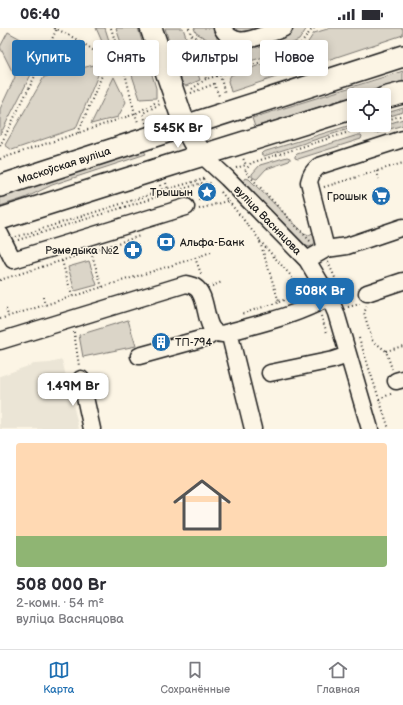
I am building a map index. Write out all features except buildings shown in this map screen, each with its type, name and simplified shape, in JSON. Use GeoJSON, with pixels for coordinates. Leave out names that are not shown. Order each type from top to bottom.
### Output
{"type":"FeatureCollection","features":[{"type":"Feature","properties":{"kind":"main road"},"geometry":{"type":"LineString","coordinates":[[151,28],[185,126],[202,155]]}},
{"type":"Feature","properties":{"kind":"main road","name":"Маскоўская вуліца"},"geometry":{"type":"LineString","coordinates":[[0,186],[403,56]]}},
{"type":"Feature","properties":{"kind":"main road"},"geometry":{"type":"LineString","coordinates":[[391,96],[403,93]]}},
{"type":"Feature","properties":{"kind":"main road"},"geometry":{"type":"LineString","coordinates":[[0,219],[347,110]]}},
{"type":"Feature","properties":{"kind":"street"},"geometry":{"type":"LineString","coordinates":[[222,28],[228,36],[235,40],[243,41],[251,40],[284,28]]}},
{"type":"Feature","properties":{"kind":"street"},"geometry":{"type":"LineString","coordinates":[[324,251],[309,182],[310,175],[319,166],[403,139]]}},
{"type":"Feature","properties":{"kind":"street","name":"вуліца Васняцова"},"geometry":{"type":"LineString","coordinates":[[202,155],[232,183],[307,260],[323,301],[336,313],[342,357],[370,429]]}},
{"type":"Feature","properties":{"kind":"street"},"geometry":{"type":"LineString","coordinates":[[3,240],[6,262],[191,209]]}},
{"type":"Feature","properties":{"kind":"street"},"geometry":{"type":"LineString","coordinates":[[307,260],[324,251],[347,246],[403,228]]}},
{"type":"Feature","properties":{"kind":"street"},"geometry":{"type":"LineString","coordinates":[[367,293],[403,281]]}},
{"type":"Feature","properties":{"kind":"street"},"geometry":{"type":"LineString","coordinates":[[0,341],[181,285],[195,286],[201,293],[210,327],[222,332],[253,429]]}},
{"type":"Feature","properties":{"kind":"street"},"geometry":{"type":"LineString","coordinates":[[139,356],[293,313],[323,301]]}},
{"type":"Feature","properties":{"kind":"street"},"geometry":{"type":"LineString","coordinates":[[270,373],[342,357]]}},
{"type":"Feature","properties":{"kind":"street"},"geometry":{"type":"LineString","coordinates":[[81,379],[92,429]]}},
{"type":"Feature","properties":{"kind":"path"},"geometry":{"type":"LineString","coordinates":[[0,146],[40,66],[56,28],[74,37],[93,50]]}},
{"type":"Feature","properties":{"kind":"path"},"geometry":{"type":"LineString","coordinates":[[111,28],[114,40]]}},
{"type":"Feature","properties":{"kind":"path"},"geometry":{"type":"LineString","coordinates":[[190,28],[206,79]]}},
{"type":"Feature","properties":{"kind":"path"},"geometry":{"type":"LineString","coordinates":[[304,40],[313,28]]}},
{"type":"Feature","properties":{"kind":"path"},"geometry":{"type":"LineString","coordinates":[[191,34],[202,40]]}},
{"type":"Feature","properties":{"kind":"path"},"geometry":{"type":"LineString","coordinates":[[78,133],[102,76]]}},
{"type":"Feature","properties":{"kind":"path"},"geometry":{"type":"LineString","coordinates":[[126,76],[138,122]]}},
{"type":"Feature","properties":{"kind":"path"},"geometry":{"type":"LineString","coordinates":[[192,89],[206,79],[216,76]]}},
{"type":"Feature","properties":{"kind":"path"},"geometry":{"type":"LineString","coordinates":[[220,76],[225,94]]}},
{"type":"Feature","properties":{"kind":"path"},"geometry":{"type":"LineString","coordinates":[[194,92],[214,84],[219,96]]}},
{"type":"Feature","properties":{"kind":"path"},"geometry":{"type":"LineString","coordinates":[[0,159],[135,114],[158,101]]}},
{"type":"Feature","properties":{"kind":"path"},"geometry":{"type":"LineString","coordinates":[[144,119],[143,113],[155,106]]}},
{"type":"Feature","properties":{"kind":"path"},"geometry":{"type":"LineString","coordinates":[[391,119],[403,115]]}},
{"type":"Feature","properties":{"kind":"path"},"geometry":{"type":"LineString","coordinates":[[324,251],[245,171],[251,163],[349,132]]}},
{"type":"Feature","properties":{"kind":"path"},"geometry":{"type":"LineString","coordinates":[[236,168],[246,165],[243,156]]}},
{"type":"Feature","properties":{"kind":"path"},"geometry":{"type":"LineString","coordinates":[[250,159],[251,163]]}},
{"type":"Feature","properties":{"kind":"path"},"geometry":{"type":"LineString","coordinates":[[311,189],[403,163]]}},
{"type":"Feature","properties":{"kind":"path"},"geometry":{"type":"LineString","coordinates":[[377,171],[379,179]]}},
{"type":"Feature","properties":{"kind":"path"},"geometry":{"type":"LineString","coordinates":[[3,240],[168,189],[210,178]]}},
{"type":"Feature","properties":{"kind":"path"},"geometry":{"type":"LineString","coordinates":[[3,240],[202,183],[214,183]]}},
{"type":"Feature","properties":{"kind":"path"},"geometry":{"type":"LineString","coordinates":[[191,209],[202,183]]}},
{"type":"Feature","properties":{"kind":"path"},"geometry":{"type":"LineString","coordinates":[[167,184],[168,189]]}},
{"type":"Feature","properties":{"kind":"path"},"geometry":{"type":"LineString","coordinates":[[160,185],[164,195]]}},
{"type":"Feature","properties":{"kind":"path"},"geometry":{"type":"LineString","coordinates":[[258,239],[304,291],[323,301],[342,357]]}},
{"type":"Feature","properties":{"kind":"path"},"geometry":{"type":"LineString","coordinates":[[91,252],[102,287]]}},
{"type":"Feature","properties":{"kind":"path"},"geometry":{"type":"LineString","coordinates":[[195,258],[211,252]]}},
{"type":"Feature","properties":{"kind":"path"},"geometry":{"type":"LineString","coordinates":[[62,261],[72,296]]}},
{"type":"Feature","properties":{"kind":"path"},"geometry":{"type":"LineString","coordinates":[[207,287],[222,282]]}},
{"type":"Feature","properties":{"kind":"path"},"geometry":{"type":"LineString","coordinates":[[279,302],[304,291]]}},
{"type":"Feature","properties":{"kind":"path"},"geometry":{"type":"LineString","coordinates":[[367,293],[370,300],[364,313],[372,340],[386,351],[399,380],[399,390],[379,399]]}},
{"type":"Feature","properties":{"kind":"path"},"geometry":{"type":"LineString","coordinates":[[43,297],[45,305]]}},
{"type":"Feature","properties":{"kind":"path"},"geometry":{"type":"LineString","coordinates":[[6,309],[8,316]]}},
{"type":"Feature","properties":{"kind":"path"},"geometry":{"type":"LineString","coordinates":[[72,319],[81,379]]}},
{"type":"Feature","properties":{"kind":"path"},"geometry":{"type":"LineString","coordinates":[[386,351],[403,346]]}},
{"type":"Feature","properties":{"kind":"shaded area"},"geometry":{"type":"Polygon","coordinates":[[[96,28],[105,28],[109,40],[101,40],[96,28]]]}},
{"type":"Feature","properties":{"kind":"shaded area"},"geometry":{"type":"Polygon","coordinates":[[[116,28],[138,28],[142,40],[120,40],[116,28]]]}},
{"type":"Feature","properties":{"kind":"shaded area"},"geometry":{"type":"Polygon","coordinates":[[[165,28],[183,28],[187,40],[168,40],[165,28]]]}},
{"type":"Feature","properties":{"kind":"shaded area"},"geometry":{"type":"Polygon","coordinates":[[[194,28],[214,28],[217,40],[208,40],[196,33],[194,28]]]}},
{"type":"Feature","properties":{"kind":"shaded area"},"geometry":{"type":"Polygon","coordinates":[[[230,28],[269,28],[241,35],[230,28]]]}},
{"type":"Feature","properties":{"kind":"shaded area"},"geometry":{"type":"Polygon","coordinates":[[[294,28],[307,28],[299,40],[267,40],[292,32],[294,28]]]}},
{"type":"Feature","properties":{"kind":"shaded area"},"geometry":{"type":"Polygon","coordinates":[[[331,28],[403,28],[403,35],[328,60],[328,40],[309,40],[314,33],[331,28]]]}},
{"type":"Feature","properties":{"kind":"shaded area"},"geometry":{"type":"Polygon","coordinates":[[[8,32],[23,40],[12,40],[12,71],[0,47],[8,32]]]}},
{"type":"Feature","properties":{"kind":"shaded area"},"geometry":{"type":"Polygon","coordinates":[[[260,41],[260,58],[252,60],[252,43],[260,41]]]}},
{"type":"Feature","properties":{"kind":"shaded area"},"geometry":{"type":"Polygon","coordinates":[[[93,65],[93,76],[98,76],[76,128],[12,150],[5,145],[44,77],[85,76],[85,67],[93,65]]]}},
{"type":"Feature","properties":{"kind":"shaded area"},"geometry":{"type":"Polygon","coordinates":[[[260,65],[260,76],[279,76],[231,92],[228,81],[230,76],[252,76],[252,68],[260,65]]]}},
{"type":"Feature","properties":{"kind":"shaded area"},"geometry":{"type":"Polygon","coordinates":[[[403,71],[403,81],[380,88],[348,88],[403,71]]]}},
{"type":"Feature","properties":{"kind":"shaded area"},"geometry":{"type":"Polygon","coordinates":[[[30,76],[0,135],[0,109],[15,77],[30,76]]]}},
{"type":"Feature","properties":{"kind":"shaded area"},"geometry":{"type":"Polygon","coordinates":[[[132,76],[152,76],[156,88],[156,98],[140,99],[132,76]]]}},
{"type":"Feature","properties":{"kind":"shaded area"},"geometry":{"type":"Polygon","coordinates":[[[179,76],[199,76],[200,80],[186,86],[181,83],[179,76]]]}},
{"type":"Feature","properties":{"kind":"shaded area"},"geometry":{"type":"Polygon","coordinates":[[[114,77],[126,102],[118,117],[91,124],[114,77]]]}},
{"type":"Feature","properties":{"kind":"shaded area"},"geometry":{"type":"Polygon","coordinates":[[[347,88],[347,98],[255,127],[252,118],[347,88]]]}},
{"type":"Feature","properties":{"kind":"shaded area"},"geometry":{"type":"Polygon","coordinates":[[[403,108],[403,112],[391,116],[391,112],[403,108]]]}},
{"type":"Feature","properties":{"kind":"shaded area"},"geometry":{"type":"Polygon","coordinates":[[[403,119],[403,125],[391,129],[391,123],[403,119]]]}},
{"type":"Feature","properties":{"kind":"shaded area"},"geometry":{"type":"Polygon","coordinates":[[[347,126],[347,129],[264,156],[261,154],[263,152],[347,126]]]}},
{"type":"Feature","properties":{"kind":"shaded area"},"geometry":{"type":"Polygon","coordinates":[[[358,135],[362,136],[361,139],[298,159],[295,158],[297,154],[358,135]]]}},
{"type":"Feature","properties":{"kind":"shaded area"},"geometry":{"type":"Polygon","coordinates":[[[144,151],[146,154],[52,185],[25,198],[0,206],[0,197],[144,151]]]}},
{"type":"Feature","properties":{"kind":"shaded area"},"geometry":{"type":"Polygon","coordinates":[[[287,157],[290,158],[289,161],[266,169],[257,179],[252,177],[252,174],[260,165],[287,157]]]}},
{"type":"Feature","properties":{"kind":"shaded area"},"geometry":{"type":"Polygon","coordinates":[[[245,178],[249,179],[304,233],[309,235],[314,232],[317,241],[310,247],[306,246],[245,184],[243,181],[245,178]]]}},
{"type":"Feature","properties":{"kind":"shaded area"},"geometry":{"type":"Polygon","coordinates":[[[89,261],[97,285],[75,291],[68,267],[89,261]]]}},
{"type":"Feature","properties":{"kind":"shaded area"},"geometry":{"type":"Polygon","coordinates":[[[128,320],[136,346],[83,357],[79,335],[128,320]]]}},
{"type":"Feature","properties":{"kind":"shaded area"},"geometry":{"type":"Polygon","coordinates":[[[62,360],[79,429],[0,429],[0,376],[34,364],[50,363],[62,360]]]}},
{"type":"Feature","properties":{"kind":"place","name":"Трышын"},"geometry":{"type":"Point","coordinates":[207,192]}},
{"type":"Feature","properties":{"kind":"place","name":"Грошык"},"geometry":{"type":"Point","coordinates":[381,196]}},
{"type":"Feature","properties":{"kind":"place","name":"Альфа-Банк"},"geometry":{"type":"Point","coordinates":[166,242]}},
{"type":"Feature","properties":{"kind":"place","name":"Рэмедыка №2"},"geometry":{"type":"Point","coordinates":[133,250]}},
{"type":"Feature","properties":{"kind":"place","name":"ТП-794"},"geometry":{"type":"Point","coordinates":[161,342]}}]}
